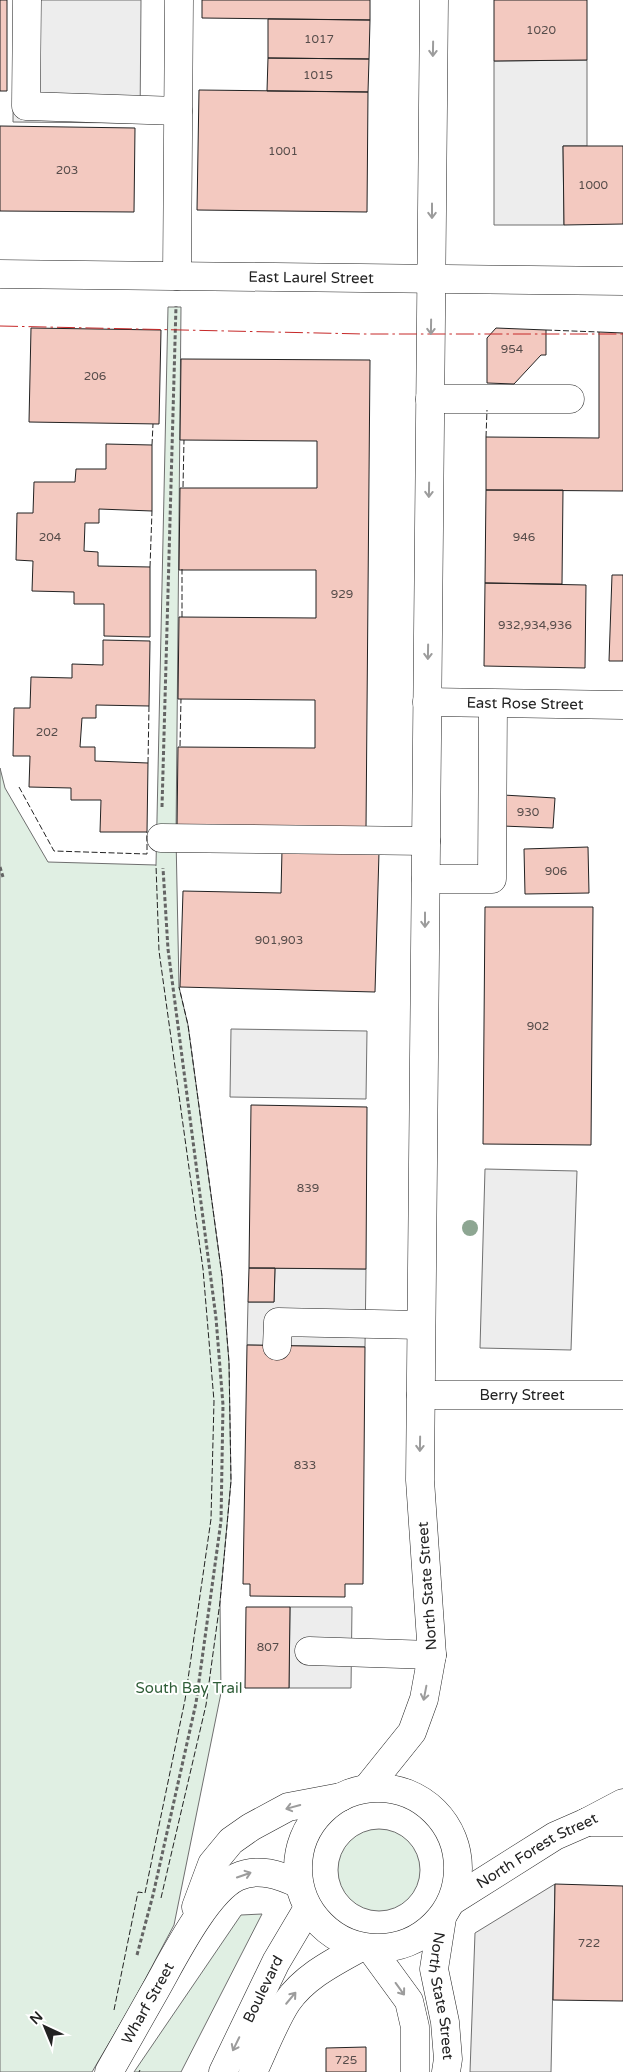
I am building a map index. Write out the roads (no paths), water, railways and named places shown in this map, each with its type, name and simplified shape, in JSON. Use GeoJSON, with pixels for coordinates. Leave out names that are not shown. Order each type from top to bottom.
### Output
{"type":"FeatureCollection","features":[{"type":"Feature","properties":{"kind":"main road"},"geometry":{"type":"LineString","coordinates":[[27,0],[26,106],[178,111]]}},
{"type":"Feature","properties":{"kind":"main road"},"geometry":{"type":"LineString","coordinates":[[177,276],[179,0]]}},
{"type":"Feature","properties":{"kind":"main road","name":"North State Street"},"geometry":{"type":"LineString","coordinates":[[367,1788],[412,1732],[424,1699],[432,1655],[420,1480],[434,0]]}},
{"type":"Feature","properties":{"kind":"main road","name":"East Laurel Street"},"geometry":{"type":"LineString","coordinates":[[0,274],[623,281]]}},
{"type":"Feature","properties":{"kind":"main road"},"geometry":{"type":"LineString","coordinates":[[430,399],[570,399]]}},
{"type":"Feature","properties":{"kind":"main road","name":"East Rose Street"},"geometry":{"type":"LineString","coordinates":[[427,702],[623,705]]}},
{"type":"Feature","properties":{"kind":"main road"},"geometry":{"type":"LineString","coordinates":[[426,879],[492,879],[493,704]]}},
{"type":"Feature","properties":{"kind":"main road"},"geometry":{"type":"LineString","coordinates":[[161,838],[426,841]]}},
{"type":"Feature","properties":{"kind":"main road"},"geometry":{"type":"LineString","coordinates":[[278,1346],[278,1322],[421,1325]]}},
{"type":"Feature","properties":{"kind":"main road","name":"Berry Street"},"geometry":{"type":"LineString","coordinates":[[421,1395],[623,1395]]}},
{"type":"Feature","properties":{"kind":"main road"},"geometry":{"type":"LineString","coordinates":[[309,1651],[432,1655]]}},
{"type":"Feature","properties":{"kind":"main road"},"geometry":{"type":"LineString","coordinates":[[367,1788],[394,1789],[421,1800],[441,1816],[454,1840],[460,1867],[447,1910],[422,1937],[397,1948],[366,1948],[346,1943],[324,1928],[303,1896],[282,1876],[270,1873],[252,1872],[238,1877],[220,1888],[187,1934],[212,1864],[231,1841],[251,1827],[288,1807],[341,1797],[367,1788]]}},
{"type":"Feature","properties":{"kind":"main road"},"geometry":{"type":"LineString","coordinates":[[303,1896],[298,1859],[305,1834],[320,1812],[341,1797]]}},
{"type":"Feature","properties":{"kind":"main road","name":"North Forest Street"},"geometry":{"type":"LineString","coordinates":[[447,1910],[555,1836],[623,1803]]}},
{"type":"Feature","properties":{"kind":"main road"},"geometry":{"type":"LineString","coordinates":[[587,1822],[623,1822]]}},
{"type":"Feature","properties":{"kind":"main road","name":"Boulevard"},"geometry":{"type":"LineString","coordinates":[[223,2072],[276,1962],[303,1896]]}},
{"type":"Feature","properties":{"kind":"main road","name":"North State Street"},"geometry":{"type":"LineString","coordinates":[[446,2072],[448,2059],[445,2022],[434,1969],[447,1910]]}},
{"type":"Feature","properties":{"kind":"main road","name":"Wharf Street"},"geometry":{"type":"LineString","coordinates":[[109,2072],[187,1934]]}},
{"type":"Feature","properties":{"kind":"main road","name":"North State Street"},"geometry":{"type":"LineString","coordinates":[[366,1948],[409,2002],[415,2027],[415,2072]]}},
{"type":"Feature","properties":{"kind":"main road","name":"Boulevard"},"geometry":{"type":"LineString","coordinates":[[253,2072],[287,2002],[320,1970],[366,1948]]}},
{"type":"Feature","properties":{"kind":"park label","name":"South Bay Trail"},"geometry":{"type":"Point","coordinates":[189,1688]}}]}
